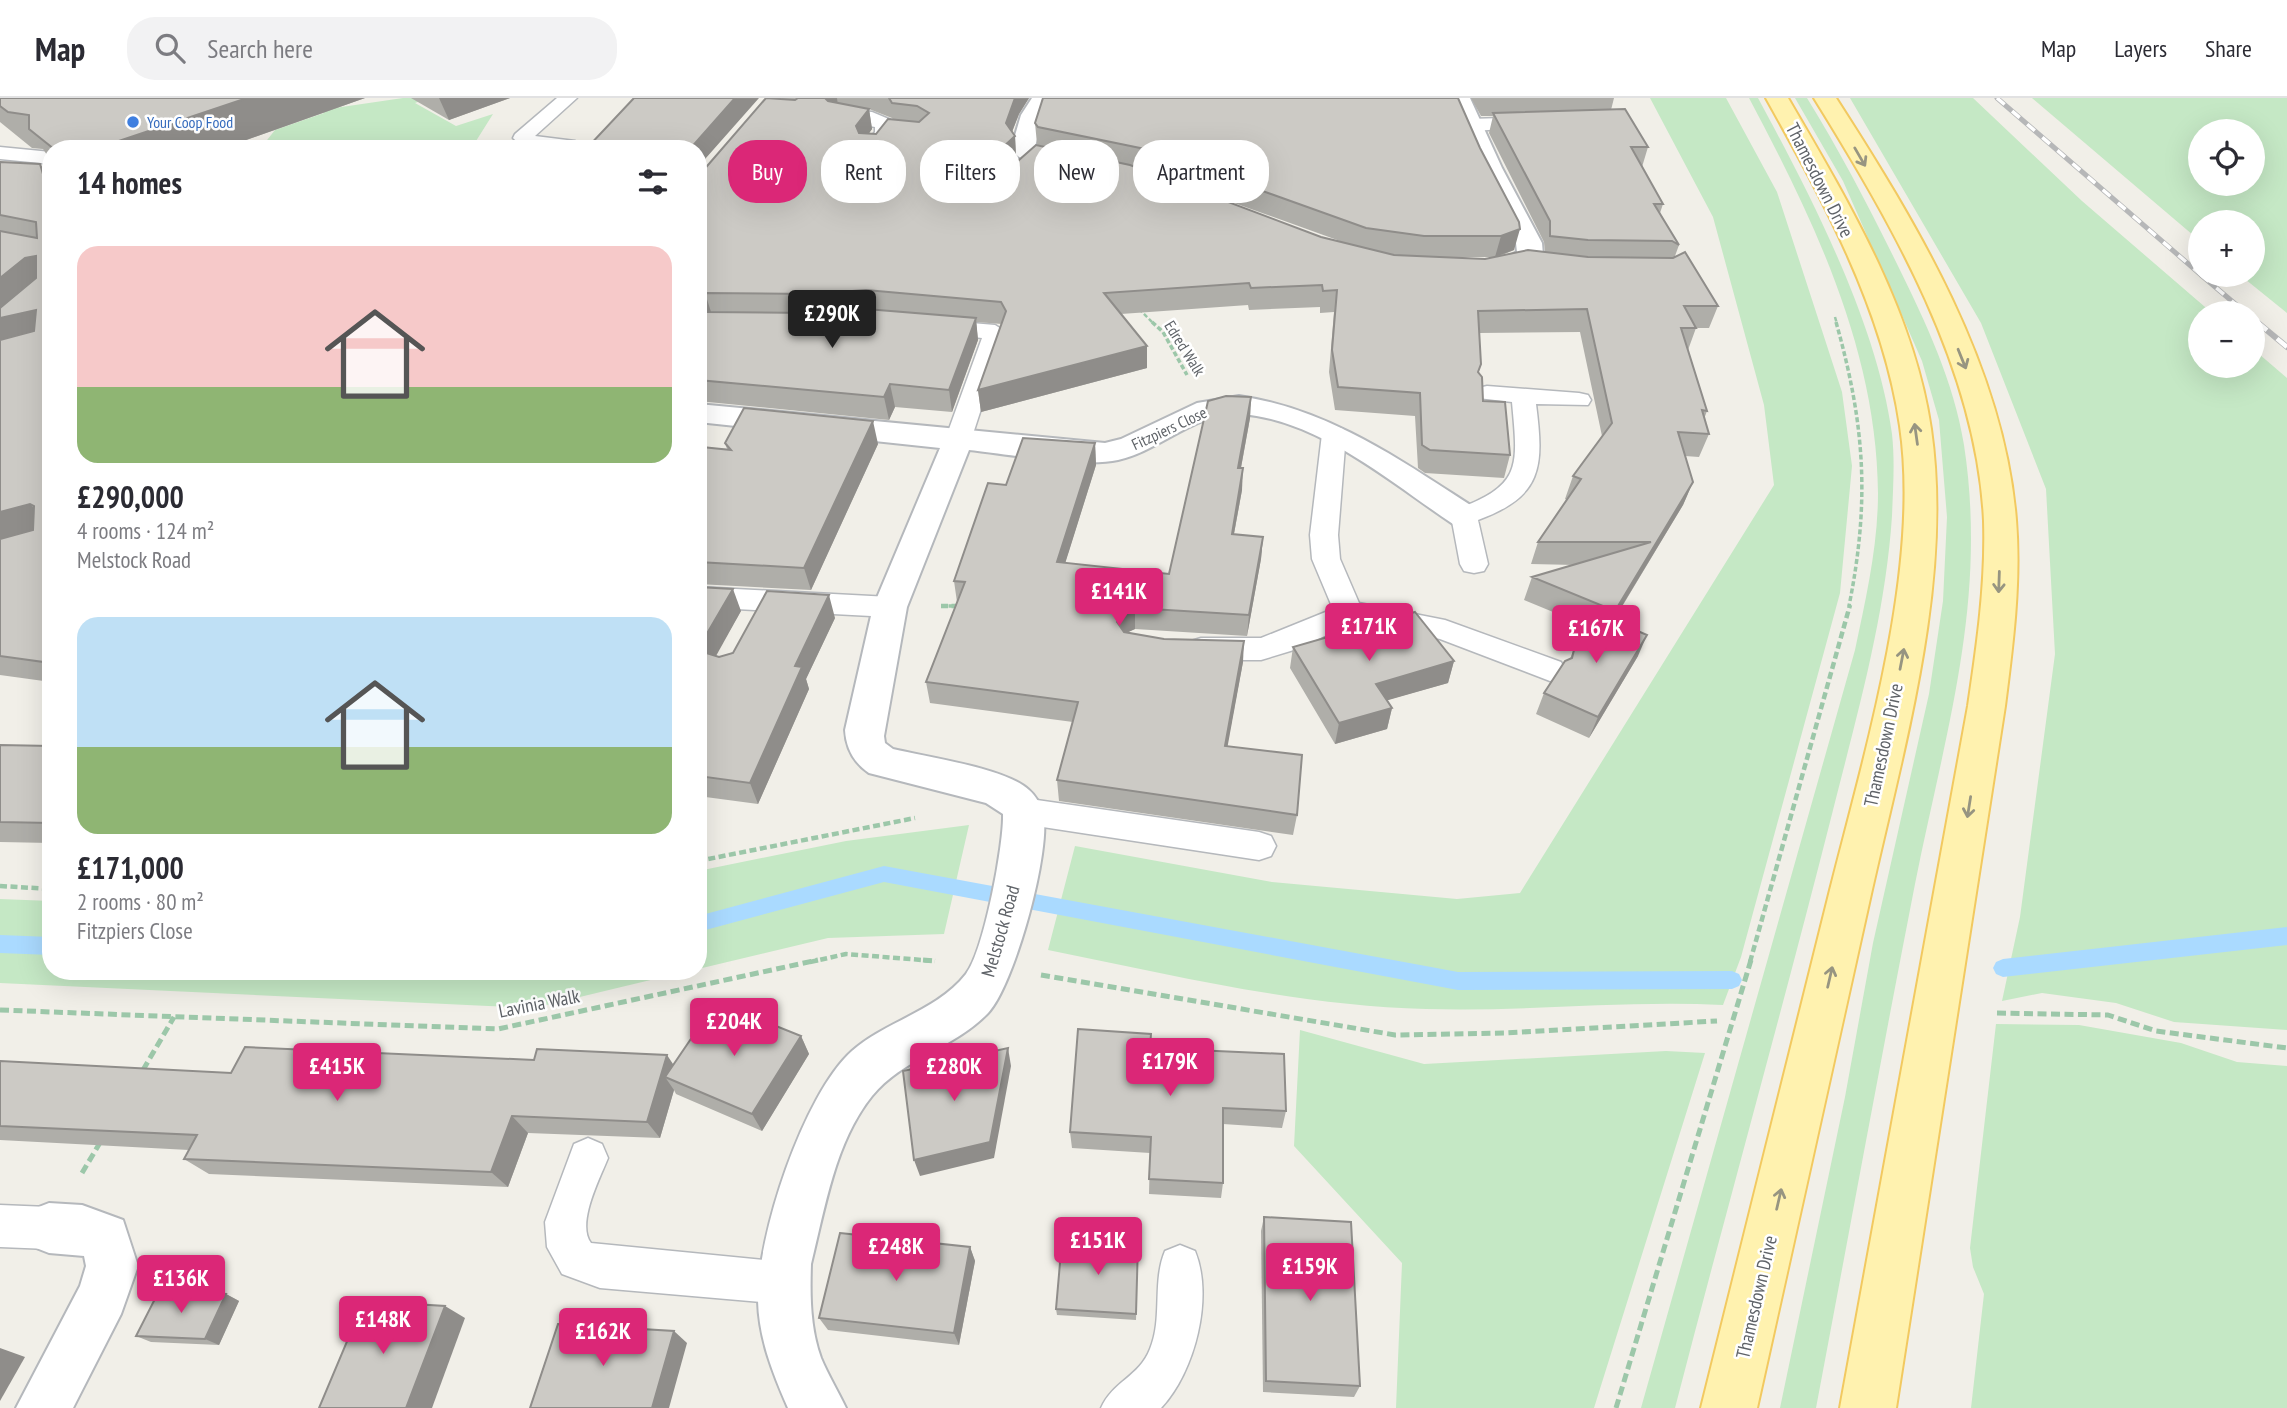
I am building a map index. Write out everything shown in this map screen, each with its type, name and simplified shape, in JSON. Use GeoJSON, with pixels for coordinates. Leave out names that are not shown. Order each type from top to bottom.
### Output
{"type":"FeatureCollection","features":[{"type":"Feature","properties":{"kind":"main road","name":"Thamesdown Drive"},"geometry":{"type":"LineString","coordinates":[[1729,1408],[1890,726],[1912,614],[1920,512],[1916,430],[1893,341],[1833,202],[1777,98]]}},
{"type":"Feature","properties":{"kind":"main road"},"geometry":{"type":"LineString","coordinates":[[1825,98],[1893,217],[1962,359],[1988,440],[1998,510],[1999,586],[1984,705],[1868,1408]]}},
{"type":"Feature","properties":{"kind":"street"},"geometry":{"type":"LineString","coordinates":[[1034,165],[1024,164],[1023,145],[1031,115],[1043,98]]}},
{"type":"Feature","properties":{"kind":"street"},"geometry":{"type":"LineString","coordinates":[[1457,268],[1498,268],[1533,264],[1529,243],[1459,98]]}},
{"type":"Feature","properties":{"kind":"street","name":"Fitzpiers Close"},"geometry":{"type":"LineString","coordinates":[[958,440],[1116,452],[1207,409],[1228,406],[1268,408],[1313,422],[1464,516]]}},
{"type":"Feature","properties":{"kind":"street"},"geometry":{"type":"LineString","coordinates":[[707,417],[736,429],[958,440],[890,607],[864,730],[864,746],[872,756],[883,762],[955,777],[1011,797],[1023,811]]}},
{"type":"Feature","properties":{"kind":"street","name":"Melstock Road"},"geometry":{"type":"LineString","coordinates":[[818,1408],[792,1355],[783,1309],[783,1283],[785,1264],[832,1116],[856,1080],[882,1054],[955,1011],[983,987],[997,951],[1013,885],[1024,833],[1023,811]]}},
{"type":"Feature","properties":{"kind":"street"},"geometry":{"type":"LineString","coordinates":[[25,1227],[82,1230],[105,1238],[112,1266],[103,1296],[44,1408]]}},
{"type":"Feature","properties":{"kind":"lane"},"geometry":{"type":"LineString","coordinates":[[528,140],[522,138],[568,98]]}},
{"type":"Feature","properties":{"kind":"lane"},"geometry":{"type":"LineString","coordinates":[[838,115],[872,118],[884,124],[884,131],[878,140]]}},
{"type":"Feature","properties":{"kind":"lane"},"geometry":{"type":"LineString","coordinates":[[1470,124],[1553,123]]}},
{"type":"Feature","properties":{"kind":"lane"},"geometry":{"type":"LineString","coordinates":[[884,131],[908,134]]}},
{"type":"Feature","properties":{"kind":"lane"},"geometry":{"type":"LineString","coordinates":[[0,153],[42,157]]}},
{"type":"Feature","properties":{"kind":"lane"},"geometry":{"type":"LineString","coordinates":[[912,325],[995,332],[958,440]]}},
{"type":"Feature","properties":{"kind":"lane"},"geometry":{"type":"LineString","coordinates":[[1487,393],[1579,400]]}},
{"type":"Feature","properties":{"kind":"lane"},"geometry":{"type":"LineString","coordinates":[[1474,564],[1464,516],[1486,509],[1509,495],[1522,483],[1528,470],[1529,440],[1523,395]]}},
{"type":"Feature","properties":{"kind":"lane"},"geometry":{"type":"LineString","coordinates":[[1334,434],[1324,535],[1326,559],[1349,613]]}},
{"type":"Feature","properties":{"kind":"lane"},"geometry":{"type":"LineString","coordinates":[[707,597],[890,607]]}},
{"type":"Feature","properties":{"kind":"lane"},"geometry":{"type":"LineString","coordinates":[[746,632],[765,599]]}},
{"type":"Feature","properties":{"kind":"lane"},"geometry":{"type":"LineString","coordinates":[[1171,647],[1227,651],[1261,649],[1287,642],[1349,613],[1445,630],[1550,670]]}},
{"type":"Feature","properties":{"kind":"lane"},"geometry":{"type":"LineString","coordinates":[[1023,811],[1259,846]]}},
{"type":"Feature","properties":{"kind":"lane"},"geometry":{"type":"LineString","coordinates":[[588,1157],[565,1225],[567,1242],[575,1257],[600,1267],[783,1283]]}},
{"type":"Feature","properties":{"kind":"lane"},"geometry":{"type":"LineString","coordinates":[[1125,1408],[1145,1396],[1166,1369],[1178,1334],[1180,1266]]}},
{"type":"Feature","properties":{"kind":"path","name":"Edred Walk"},"geometry":{"type":"LineString","coordinates":[[1129,303],[1153,320],[1163,332],[1207,409]]}},
{"type":"Feature","properties":{"kind":"path"},"geometry":{"type":"LineString","coordinates":[[1616,1408],[1752,962],[1841,643],[1855,576],[1864,500],[1864,460],[1856,401],[1832,305]]}},
{"type":"Feature","properties":{"kind":"path"},"geometry":{"type":"LineString","coordinates":[[890,607],[967,607]]}},
{"type":"Feature","properties":{"kind":"path"},"geometry":{"type":"LineString","coordinates":[[707,859],[929,815],[955,777]]}},
{"type":"Feature","properties":{"kind":"path"},"geometry":{"type":"LineString","coordinates":[[0,886],[42,889]]}},
{"type":"Feature","properties":{"kind":"path","name":"Lavinia Walk"},"geometry":{"type":"LineString","coordinates":[[0,1010],[498,1029],[846,954],[997,951],[1387,1034],[1504,1033],[1717,1021]]}},
{"type":"Feature","properties":{"kind":"path"},"geometry":{"type":"LineString","coordinates":[[1997,1013],[2108,1015],[2156,1031],[2254,1046],[2287,1048]]}},
{"type":"Feature","properties":{"kind":"path"},"geometry":{"type":"LineString","coordinates":[[140,1074],[174,1017]]}},
{"type":"Feature","properties":{"kind":"path"},"geometry":{"type":"LineString","coordinates":[[25,1227],[105,1133]]}},
{"type":"Feature","properties":{"kind":"green space"},"geometry":{"type":"Polygon","coordinates":[[[403,98],[429,98],[415,103],[456,126],[493,114],[477,140],[267,140],[275,130],[324,113],[321,110],[403,98]]]}},
{"type":"Feature","properties":{"kind":"green space"},"geometry":{"type":"Polygon","coordinates":[[[1650,98],[1726,98],[1777,192],[1842,392],[1852,466],[1840,593],[1741,957],[1723,1005],[1649,1004],[1500,1009],[1378,1007],[1236,988],[1048,950],[1075,846],[1272,882],[1457,899],[1520,893],[1774,485],[1764,405],[1713,217],[1650,98]]]}},
{"type":"Feature","properties":{"kind":"green space"},"geometry":{"type":"Polygon","coordinates":[[[1749,98],[1758,98],[1820,218],[1872,348],[1892,434],[1892,516],[1883,593],[1859,706],[1675,1408],[1641,1408],[1855,650],[1876,533],[1878,493],[1875,440],[1867,389],[1854,338],[1818,239],[1749,98]]]}},
{"type":"Feature","properties":{"kind":"green space"},"geometry":{"type":"Polygon","coordinates":[[[1795,98],[1807,98],[1832,139],[1877,223],[1929,331],[1953,398],[1964,445],[1970,503],[1971,559],[1960,667],[1915,884],[1816,1408],[1780,1408],[1845,1097],[1873,943],[1929,694],[1943,601],[1947,517],[1939,420],[1922,361],[1843,181],[1795,98]]]}},
{"type":"Feature","properties":{"kind":"green space"},"geometry":{"type":"Polygon","coordinates":[[[1850,98],[1973,98],[2082,201],[2198,301],[2188,301],[2188,378],[2265,378],[2265,359],[2287,378],[2287,1030],[2174,1022],[2116,1003],[2042,993],[2002,1001],[2020,917],[2055,654],[2046,489],[1981,323],[1850,98]]]}},
{"type":"Feature","properties":{"kind":"green space"},"geometry":{"type":"Polygon","coordinates":[[[2032,98],[2287,98],[2287,313],[2255,287],[2265,287],[2265,210],[2188,210],[2188,231],[2032,98]]]}},
{"type":"Feature","properties":{"kind":"green space"},"geometry":{"type":"Polygon","coordinates":[[[969,825],[944,934],[828,938],[707,967],[707,869],[846,841],[969,825]]]}},
{"type":"Feature","properties":{"kind":"green space"},"geometry":{"type":"Polygon","coordinates":[[[0,899],[42,901],[42,980],[651,980],[534,1008],[0,983],[0,899]]]}},
{"type":"Feature","properties":{"kind":"green space"},"geometry":{"type":"Polygon","coordinates":[[[1996,1024],[2079,1025],[2181,1043],[2237,1062],[2287,1066],[2287,1408],[1971,1408],[1984,1294],[1973,1267],[1970,1248],[1996,1024]]]}},
{"type":"Feature","properties":{"kind":"green space"},"geometry":{"type":"Polygon","coordinates":[[[1300,1030],[1424,1064],[1666,1051],[1705,1053],[1594,1408],[1396,1408],[1402,1263],[1294,1146],[1300,1030]]]}},
{"type":"Feature","properties":{"kind":"building"},"geometry":{"type":"Polygon","coordinates":[[[0,98],[247,98],[122,140],[43,140],[29,129],[29,115],[8,112],[0,106],[0,98]]]}},
{"type":"Feature","properties":{"kind":"building"},"geometry":{"type":"Polygon","coordinates":[[[634,98],[735,98],[698,140],[594,140],[634,98]]]}},
{"type":"Feature","properties":{"kind":"building"},"geometry":{"type":"Polygon","coordinates":[[[766,98],[825,98],[828,101],[869,109],[856,126],[859,133],[876,134],[888,119],[919,122],[929,113],[917,106],[892,103],[889,98],[1015,98],[1006,123],[1015,136],[1011,140],[920,140],[920,203],[1020,203],[1020,159],[1034,147],[1034,203],[1119,203],[1119,163],[1133,166],[1133,203],[1231,203],[1321,237],[1394,255],[1485,259],[1528,250],[1588,257],[1673,258],[1685,252],[1718,306],[1684,306],[1696,328],[1681,328],[1707,411],[1702,410],[1709,434],[1678,432],[1693,482],[1615,611],[1532,577],[1651,542],[1538,542],[1581,479],[1573,476],[1612,423],[1587,309],[1478,311],[1481,364],[1478,372],[1482,377],[1483,401],[1505,402],[1510,455],[1430,450],[1422,445],[1420,393],[1338,387],[1332,350],[1337,290],[1323,291],[1322,285],[1251,288],[1249,283],[1104,293],[1147,346],[978,390],[1006,311],[1001,302],[866,290],[811,294],[707,293],[707,166],[728,142],[728,203],[807,203],[807,140],[730,140],[766,98]]]}},
{"type":"Feature","properties":{"kind":"building"},"geometry":{"type":"Polygon","coordinates":[[[1043,98],[1458,98],[1520,229],[1501,236],[1424,236],[1366,228],[1269,193],[1269,140],[1133,140],[1133,147],[1119,144],[1119,140],[1101,140],[1038,127],[1035,123],[1043,98]]]}},
{"type":"Feature","properties":{"kind":"building"},"geometry":{"type":"Polygon","coordinates":[[[1625,109],[1648,147],[1631,147],[1663,204],[1654,204],[1679,245],[1672,241],[1588,240],[1550,236],[1550,221],[1493,113],[1625,109]]]}},
{"type":"Feature","properties":{"kind":"building"},"geometry":{"type":"Polygon","coordinates":[[[0,162],[40,164],[42,662],[0,656],[0,539],[33,530],[34,506],[30,504],[0,512],[0,340],[34,331],[36,310],[0,318],[0,308],[36,278],[36,256],[25,258],[0,278],[0,231],[37,238],[36,222],[0,215],[0,162]]]}},
{"type":"Feature","properties":{"kind":"building"},"geometry":{"type":"Polygon","coordinates":[[[866,309],[976,318],[949,390],[890,384],[884,397],[707,381],[707,312],[811,313],[866,309]]]}},
{"type":"Feature","properties":{"kind":"building"},"geometry":{"type":"Polygon","coordinates":[[[1226,396],[1251,397],[1238,468],[1243,468],[1232,534],[1263,537],[1249,615],[1135,608],[1124,612],[1117,622],[1124,632],[1164,639],[1244,641],[1225,746],[1302,755],[1297,815],[1057,780],[1078,702],[926,682],[965,582],[954,581],[988,483],[1006,485],[1023,438],[1095,443],[1057,562],[1169,574],[1208,401],[1226,396]]]}},
{"type":"Feature","properties":{"kind":"building"},"geometry":{"type":"Polygon","coordinates":[[[744,408],[873,421],[804,568],[707,563],[707,448],[731,450],[725,443],[744,408]]]}},
{"type":"Feature","properties":{"kind":"building"},"geometry":{"type":"Polygon","coordinates":[[[707,588],[733,589],[707,633],[707,588]]]}},
{"type":"Feature","properties":{"kind":"building"},"geometry":{"type":"Polygon","coordinates":[[[767,591],[829,595],[795,666],[802,667],[750,783],[707,777],[707,653],[719,657],[733,653],[767,591]]]}},
{"type":"Feature","properties":{"kind":"building"},"geometry":{"type":"Polygon","coordinates":[[[1415,612],[1454,661],[1376,684],[1392,708],[1339,723],[1293,647],[1415,612]]]}},
{"type":"Feature","properties":{"kind":"building"},"geometry":{"type":"Polygon","coordinates":[[[1596,613],[1647,635],[1598,717],[1544,693],[1565,661],[1572,658],[1575,646],[1596,613]]]}},
{"type":"Feature","properties":{"kind":"building"},"geometry":{"type":"Polygon","coordinates":[[[0,745],[42,746],[42,823],[0,822],[0,745]]]}},
{"type":"Feature","properties":{"kind":"building"},"geometry":{"type":"Polygon","coordinates":[[[716,1002],[801,1036],[752,1114],[665,1077],[716,1002]]]}},
{"type":"Feature","properties":{"kind":"building"},"geometry":{"type":"Polygon","coordinates":[[[1078,1029],[1151,1034],[1150,1048],[1284,1054],[1286,1111],[1223,1108],[1223,1183],[1149,1179],[1151,1137],[1070,1132],[1078,1029]]]}},
{"type":"Feature","properties":{"kind":"building"},"geometry":{"type":"Polygon","coordinates":[[[245,1047],[534,1060],[537,1049],[667,1055],[647,1122],[512,1116],[491,1172],[184,1159],[197,1135],[0,1126],[0,1061],[231,1073],[245,1047]]]}},
{"type":"Feature","properties":{"kind":"building"},"geometry":{"type":"Polygon","coordinates":[[[1008,1048],[990,1142],[914,1160],[903,1071],[1008,1048]]]}},
{"type":"Feature","properties":{"kind":"building"},"geometry":{"type":"Polygon","coordinates":[[[1264,1217],[1351,1222],[1360,1386],[1266,1381],[1264,1217]]]}},
{"type":"Feature","properties":{"kind":"building"},"geometry":{"type":"Polygon","coordinates":[[[840,1233],[970,1247],[954,1333],[819,1318],[840,1233]]]}},
{"type":"Feature","properties":{"kind":"building"},"geometry":{"type":"Polygon","coordinates":[[[1062,1240],[1138,1243],[1136,1314],[1056,1309],[1062,1240]]]}},
{"type":"Feature","properties":{"kind":"building"},"geometry":{"type":"Polygon","coordinates":[[[159,1291],[226,1294],[205,1339],[136,1336],[159,1291]]]}},
{"type":"Feature","properties":{"kind":"building"},"geometry":{"type":"Polygon","coordinates":[[[364,1301],[445,1306],[406,1408],[319,1408],[364,1301]]]}},
{"type":"Feature","properties":{"kind":"building"},"geometry":{"type":"Polygon","coordinates":[[[558,1324],[674,1331],[652,1408],[530,1408],[558,1324]]]}},
{"type":"Feature","properties":{"kind":"waterway"},"geometry":{"type":"LineString","coordinates":[[707,922],[884,874],[1458,981],[1732,980]]}},
{"type":"Feature","properties":{"kind":"waterway"},"geometry":{"type":"LineString","coordinates":[[2003,968],[2287,936]]}},
{"type":"Feature","properties":{"kind":"waterway"},"geometry":{"type":"LineString","coordinates":[[0,944],[42,946]]}},
{"type":"Feature","properties":{"kind":"railway"},"geometry":{"type":"LineString","coordinates":[[1997,98],[2188,264]]}},
{"type":"Feature","properties":{"kind":"railway"},"geometry":{"type":"LineString","coordinates":[[2215,287],[2232,301]]}},
{"type":"Feature","properties":{"kind":"railway"},"geometry":{"type":"LineString","coordinates":[[2265,329],[2287,347]]}},
{"type":"Feature","properties":{"kind":"place","name":"Your Coop Food"},"geometry":{"type":"Point","coordinates":[133,122]}}]}
